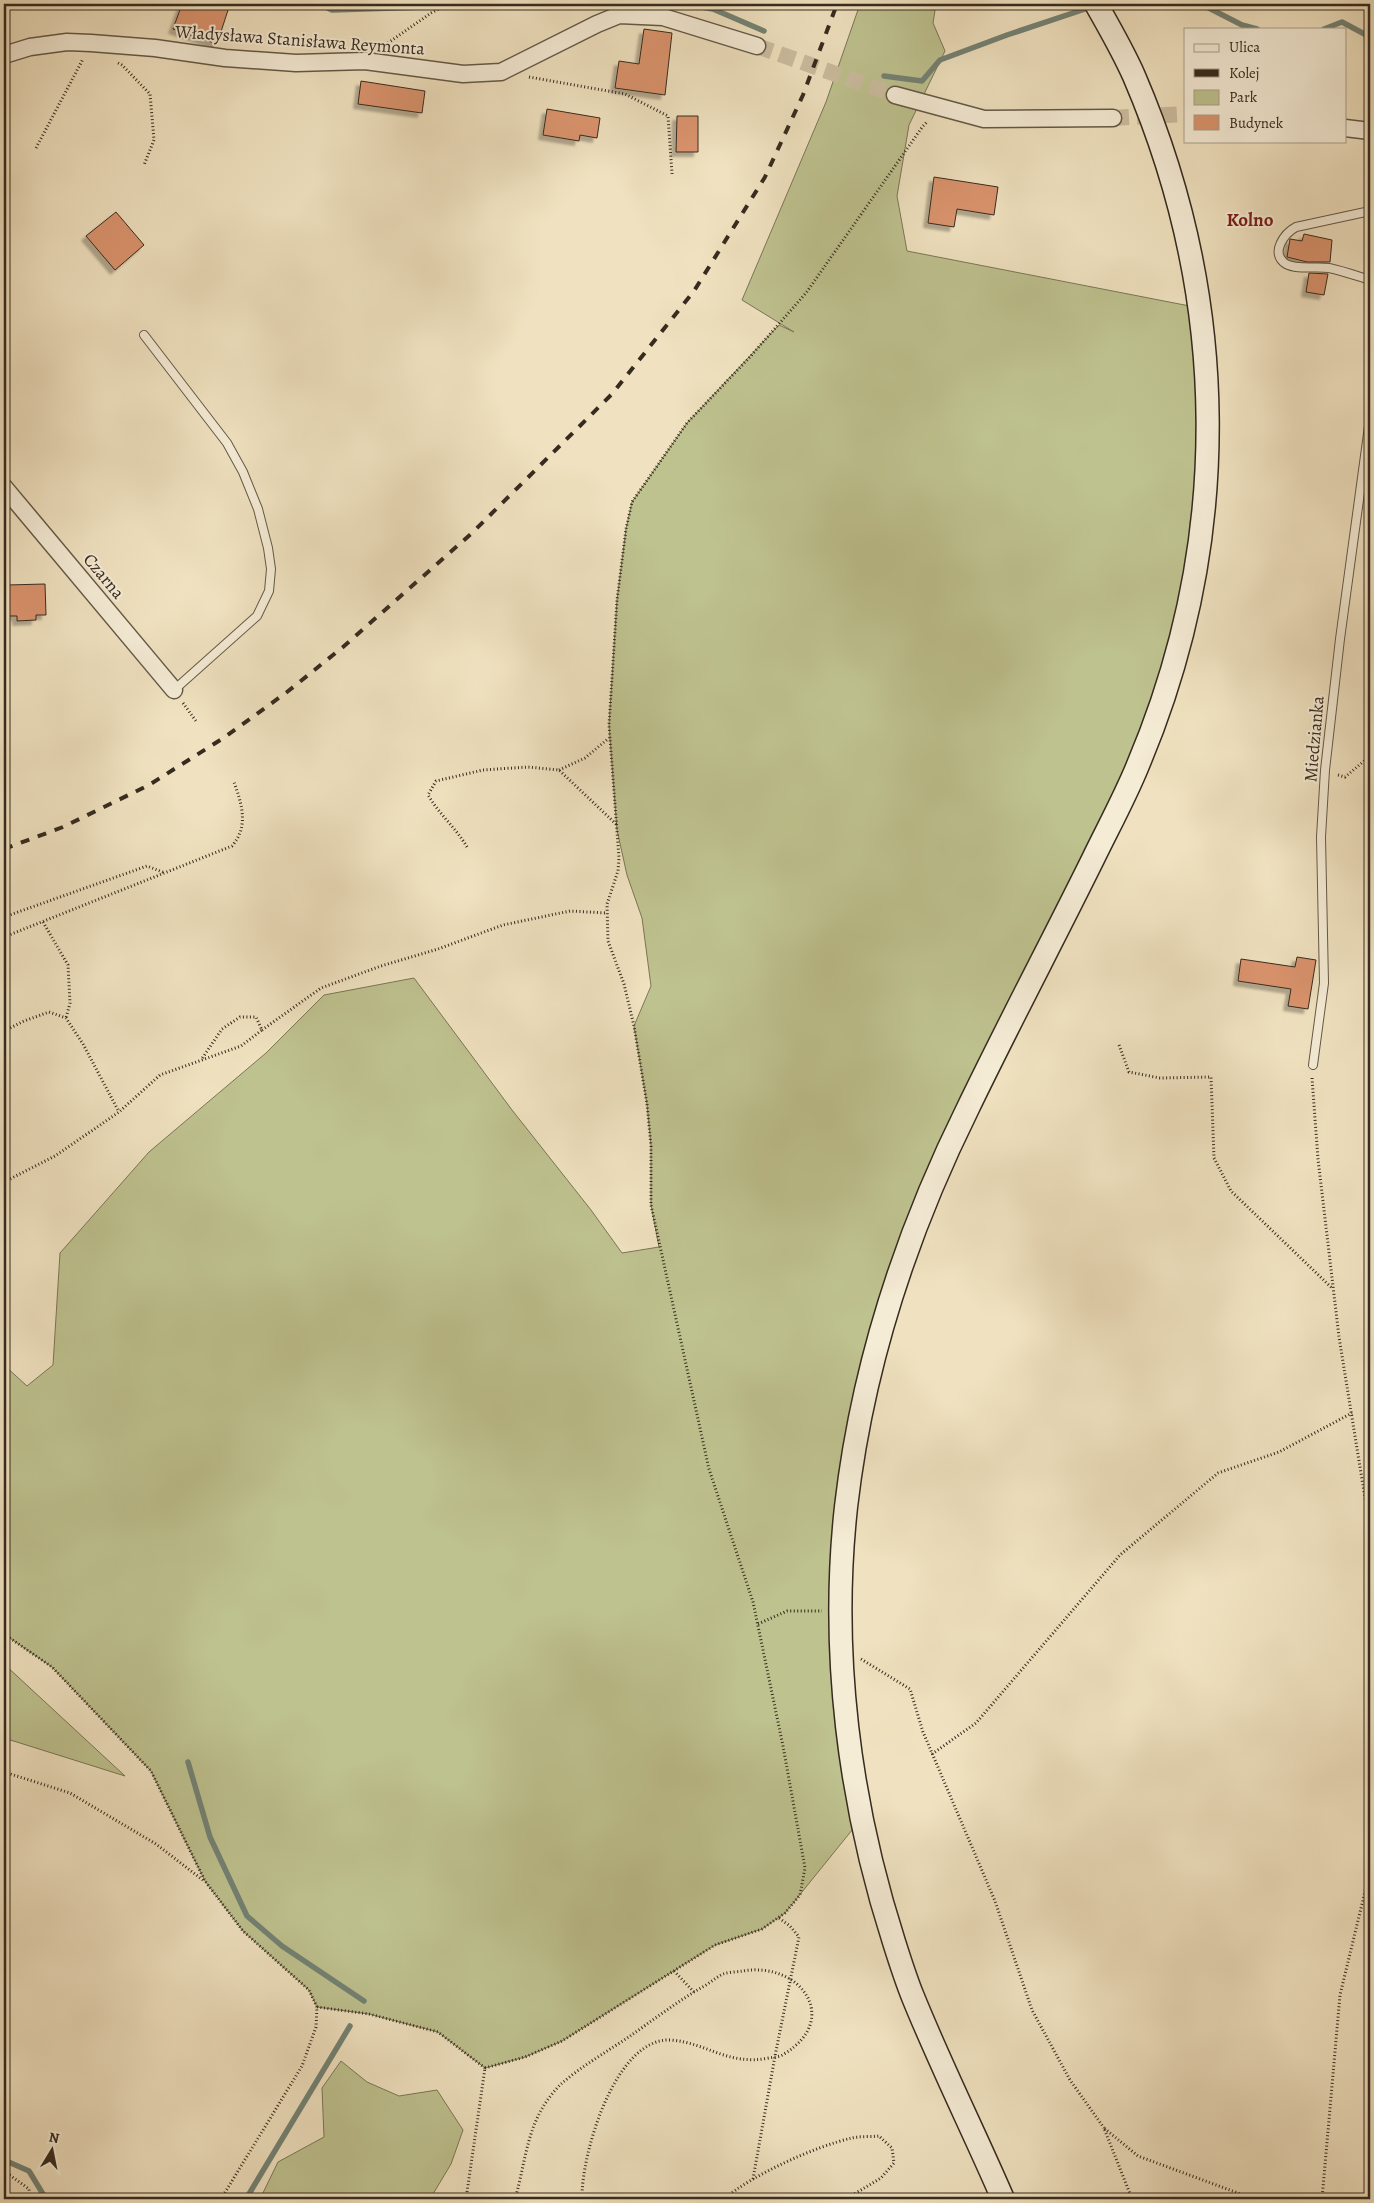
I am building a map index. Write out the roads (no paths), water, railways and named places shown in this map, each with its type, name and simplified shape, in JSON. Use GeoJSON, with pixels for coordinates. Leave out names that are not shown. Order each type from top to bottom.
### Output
{"type":"FeatureCollection","features":[{"type":"Feature","properties":{"kind":"main road"},"geometry":{"type":"LineString","coordinates":[[1003,2199],[911,1993],[880,1899],[861,1819],[850,1752],[841,1652],[840,1612],[845,1519],[854,1447],[875,1352],[901,1267],[931,1190],[965,1112],[1137,768],[1172,674],[1191,604],[1199,554],[1208,454],[1206,359],[1202,316],[1192,258],[1168,167],[1132,71],[1098,8]]}},
{"type":"Feature","properties":{"kind":"street","name":"Władysława Stanisława Reymonta"},"geometry":{"type":"LineString","coordinates":[[4,55],[30,47],[67,42],[155,48],[225,58],[296,63],[365,61],[463,74],[501,72],[619,15],[663,17],[757,46]]}},
{"type":"Feature","properties":{"kind":"street"},"geometry":{"type":"LineString","coordinates":[[895,95],[984,119],[1113,118]]}},
{"type":"Feature","properties":{"kind":"street"},"geometry":{"type":"LineString","coordinates":[[1346,128],[1370,131]]}},
{"type":"Feature","properties":{"kind":"street","name":"Czarna"},"geometry":{"type":"LineString","coordinates":[[4,487],[174,690]]}},
{"type":"Feature","properties":{"kind":"lane"},"geometry":{"type":"LineString","coordinates":[[1370,211],[1296,227],[1288,231],[1279,246],[1282,259],[1292,266],[1328,268],[1370,280]]}},
{"type":"Feature","properties":{"kind":"lane"},"geometry":{"type":"LineString","coordinates":[[144,335],[227,443],[243,472],[258,508],[268,548],[271,570],[269,591],[257,616],[174,690]]}},
{"type":"Feature","properties":{"kind":"lane","name":"Miedzianka"},"geometry":{"type":"LineString","coordinates":[[1313,1065],[1324,983],[1321,837],[1325,770],[1340,639],[1370,419]]}},
{"type":"Feature","properties":{"kind":"waterway"},"geometry":{"type":"LineString","coordinates":[[319,4],[332,10],[427,7]]}},
{"type":"Feature","properties":{"kind":"waterway"},"geometry":{"type":"LineString","coordinates":[[459,7],[553,4]]}},
{"type":"Feature","properties":{"kind":"waterway"},"geometry":{"type":"LineString","coordinates":[[684,4],[713,9],[764,31]]}},
{"type":"Feature","properties":{"kind":"waterway"},"geometry":{"type":"LineString","coordinates":[[1201,4],[1242,25],[1253,28]]}},
{"type":"Feature","properties":{"kind":"waterway"},"geometry":{"type":"LineString","coordinates":[[884,76],[922,81],[940,60],[1091,7]]}},
{"type":"Feature","properties":{"kind":"waterway"},"geometry":{"type":"LineString","coordinates":[[1327,28],[1342,22],[1370,37]]}},
{"type":"Feature","properties":{"kind":"waterway"},"geometry":{"type":"LineString","coordinates":[[188,1762],[210,1837],[247,1916],[282,1946],[364,2001]]}},
{"type":"Feature","properties":{"kind":"waterway"},"geometry":{"type":"LineString","coordinates":[[246,2199],[350,2026]]}},
{"type":"Feature","properties":{"kind":"waterway"},"geometry":{"type":"LineString","coordinates":[[4,2160],[29,2171],[46,2199]]}},
{"type":"Feature","properties":{"kind":"tunnel"},"geometry":{"type":"LineString","coordinates":[[757,46],[895,95]]}},
{"type":"Feature","properties":{"kind":"tunnel"},"geometry":{"type":"LineString","coordinates":[[1113,118],[1184,114]]}},
{"type":"Feature","properties":{"kind":"railway"},"geometry":{"type":"LineString","coordinates":[[4,849],[63,827],[149,785],[225,737],[287,692],[343,647],[472,533],[612,394],[694,291],[765,177],[803,95],[837,4]]}},
{"type":"Feature","properties":{"kind":"district","name":"Kolno"},"geometry":{"type":"Point","coordinates":[1250,219]}}]}
